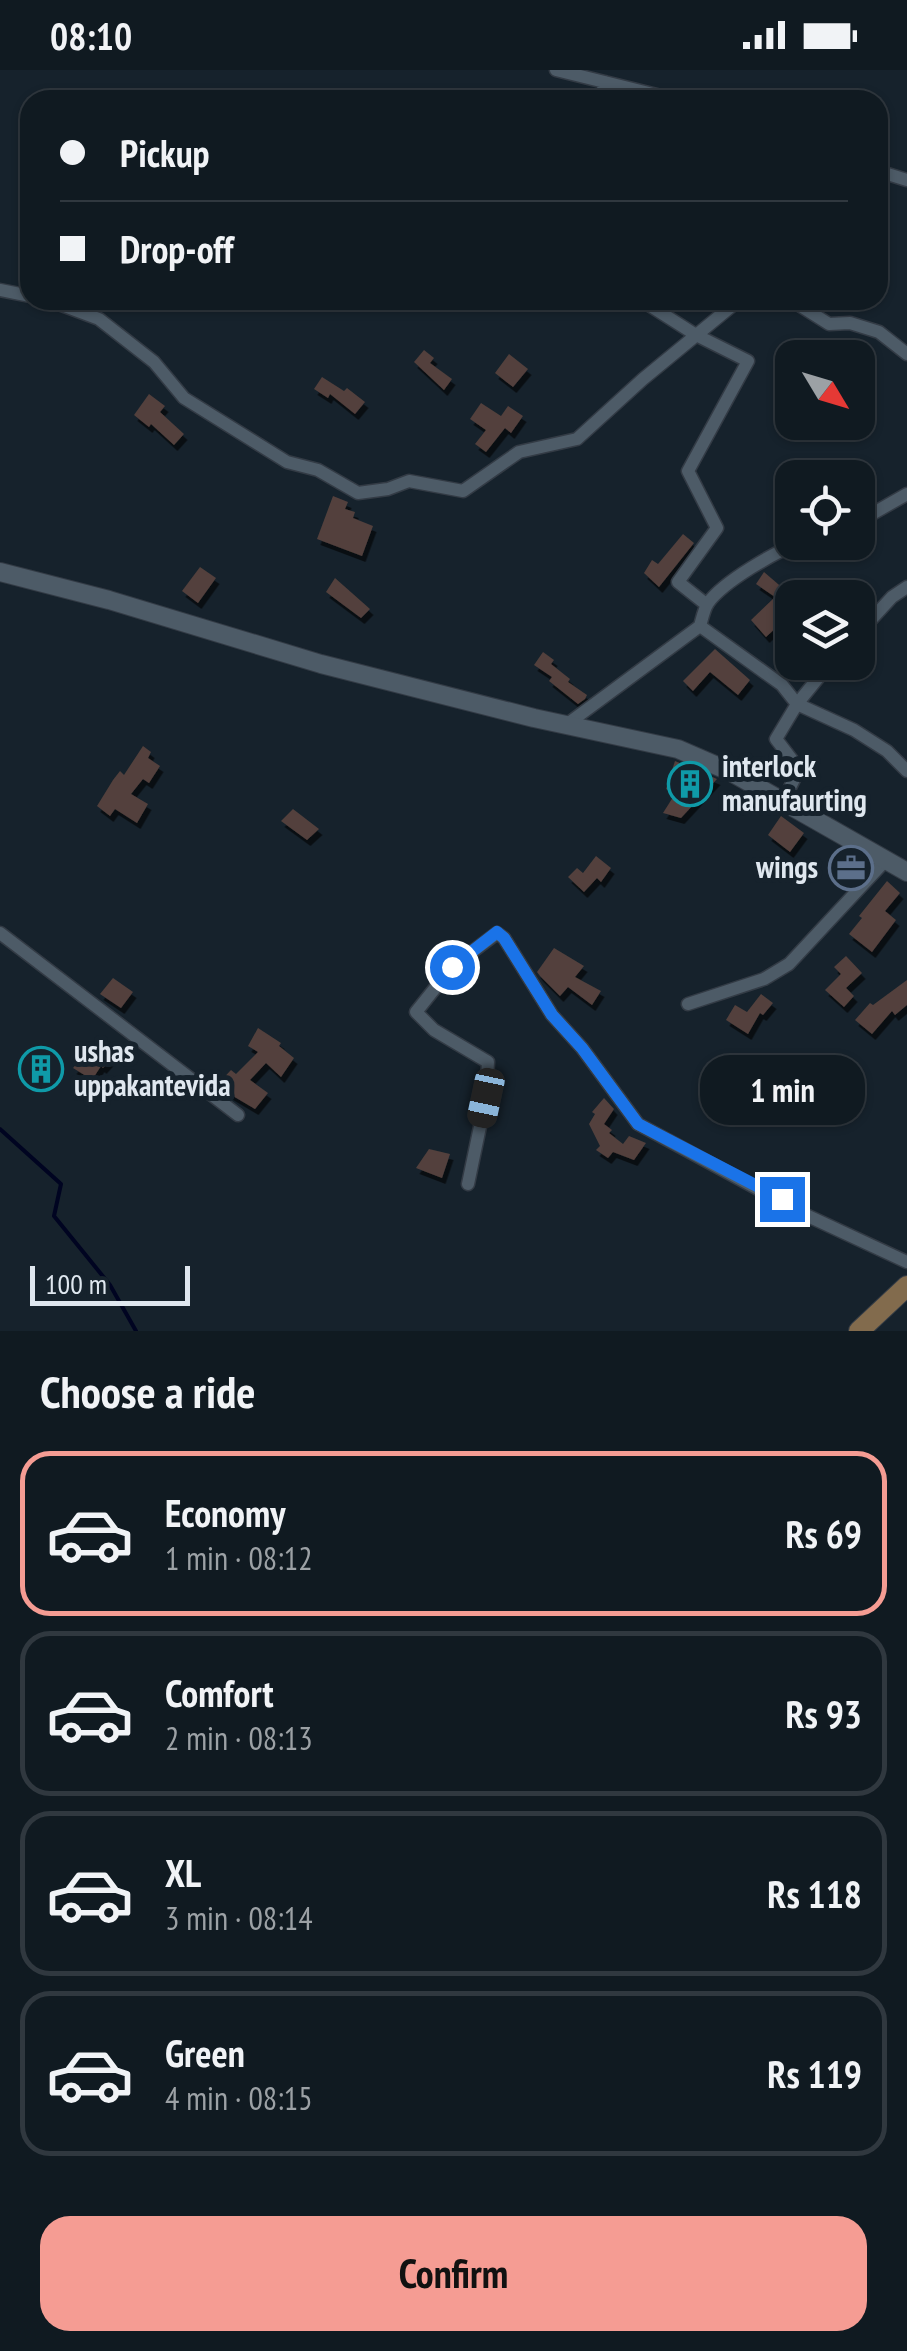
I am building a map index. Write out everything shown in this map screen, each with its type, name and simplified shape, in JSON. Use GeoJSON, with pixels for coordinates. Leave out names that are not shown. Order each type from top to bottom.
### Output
{"type":"FeatureCollection","features":[{"type":"Feature","properties":{"kind":"main road"},"geometry":{"type":"LineString","coordinates":[[859,1331],[907,1286]]}},
{"type":"Feature","properties":{"kind":"street"},"geometry":{"type":"LineString","coordinates":[[556,70],[637,90]]}},
{"type":"Feature","properties":{"kind":"street"},"geometry":{"type":"LineString","coordinates":[[603,90],[605,82]]}},
{"type":"Feature","properties":{"kind":"street"},"geometry":{"type":"LineString","coordinates":[[75,310],[99,319],[154,362],[184,398],[198,408],[288,462],[318,470],[358,492],[388,489],[409,481],[462,491],[520,452],[577,439],[728,310]]}},
{"type":"Feature","properties":{"kind":"street"},"geometry":{"type":"LineString","coordinates":[[656,310],[696,336],[748,361],[688,470],[717,528],[678,582],[707,605]]}},
{"type":"Feature","properties":{"kind":"street"},"geometry":{"type":"LineString","coordinates":[[806,310],[829,324],[850,323],[879,332],[907,354]]}},
{"type":"Feature","properties":{"kind":"street"},"geometry":{"type":"LineString","coordinates":[[875,512],[907,494]]}},
{"type":"Feature","properties":{"kind":"street"},"geometry":{"type":"LineString","coordinates":[[566,725],[700,626],[707,605],[748,571],[775,556]]}},
{"type":"Feature","properties":{"kind":"street"},"geometry":{"type":"LineString","coordinates":[[0,572],[109,600],[321,664],[678,749],[731,772],[907,872]]}},
{"type":"Feature","properties":{"kind":"street"},"geometry":{"type":"LineString","coordinates":[[875,616],[907,587]]}},
{"type":"Feature","properties":{"kind":"street"},"geometry":{"type":"LineString","coordinates":[[700,626],[782,685],[797,704],[854,730],[887,751],[907,771]]}},
{"type":"Feature","properties":{"kind":"street"},"geometry":{"type":"LineString","coordinates":[[783,802],[800,769],[776,739],[816,680]]}},
{"type":"Feature","properties":{"kind":"street"},"geometry":{"type":"LineString","coordinates":[[688,1004],[764,979],[789,964],[886,861]]}},
{"type":"Feature","properties":{"kind":"street"},"geometry":{"type":"LineString","coordinates":[[0,932],[238,1115]]}},
{"type":"Feature","properties":{"kind":"street"},"geometry":{"type":"LineString","coordinates":[[468,1184],[486,1098],[488,1062],[434,1030],[416,1012],[452,967],[497,932],[552,1015],[582,1048],[638,1124],[808,1216],[907,1262]]}},
{"type":"Feature","properties":{"kind":"building"},"geometry":{"type":"Polygon","coordinates":[[[424,350],[434,358],[430,363],[452,379],[444,390],[414,362],[424,350]]]}},
{"type":"Feature","properties":{"kind":"building"},"geometry":{"type":"Polygon","coordinates":[[[509,354],[528,369],[513,387],[495,373],[509,354]]]}},
{"type":"Feature","properties":{"kind":"building"},"geometry":{"type":"Polygon","coordinates":[[[322,377],[344,391],[347,388],[365,402],[355,414],[330,394],[328,398],[314,389],[322,377]]]}},
{"type":"Feature","properties":{"kind":"building"},"geometry":{"type":"Polygon","coordinates":[[[149,394],[165,406],[160,412],[184,434],[174,445],[134,415],[149,394]]]}},
{"type":"Feature","properties":{"kind":"building"},"geometry":{"type":"Polygon","coordinates":[[[481,403],[501,416],[508,406],[523,416],[511,433],[505,428],[486,452],[475,444],[486,430],[470,419],[481,403]]]}},
{"type":"Feature","properties":{"kind":"building"},"geometry":{"type":"Polygon","coordinates":[[[333,496],[348,502],[345,509],[355,512],[353,518],[373,526],[362,556],[317,539],[333,496]]]}},
{"type":"Feature","properties":{"kind":"building"},"geometry":{"type":"Polygon","coordinates":[[[683,534],[694,543],[659,587],[644,573],[652,560],[658,564],[683,534]]]}},
{"type":"Feature","properties":{"kind":"building"},"geometry":{"type":"Polygon","coordinates":[[[200,567],[216,578],[198,603],[182,591],[200,567]]]}},
{"type":"Feature","properties":{"kind":"building"},"geometry":{"type":"Polygon","coordinates":[[[764,572],[775,581],[775,597],[756,584],[764,572]]]}},
{"type":"Feature","properties":{"kind":"building"},"geometry":{"type":"Polygon","coordinates":[[[335,578],[370,609],[361,618],[326,592],[335,578]]]}},
{"type":"Feature","properties":{"kind":"building"},"geometry":{"type":"Polygon","coordinates":[[[775,597],[775,629],[766,637],[751,620],[775,597]]]}},
{"type":"Feature","properties":{"kind":"building"},"geometry":{"type":"Polygon","coordinates":[[[715,649],[750,680],[738,695],[710,672],[693,691],[683,681],[715,649]]]}},
{"type":"Feature","properties":{"kind":"building"},"geometry":{"type":"Polygon","coordinates":[[[543,652],[570,679],[568,682],[587,695],[585,699],[578,704],[534,665],[543,652]]]}},
{"type":"Feature","properties":{"kind":"building"},"geometry":{"type":"Polygon","coordinates":[[[143,746],[151,752],[148,758],[160,766],[149,783],[143,779],[131,794],[148,804],[137,823],[115,809],[110,816],[97,806],[113,780],[120,771],[124,775],[143,746]]]}},
{"type":"Feature","properties":{"kind":"building","name":"interlock manufaurting"},"geometry":{"type":"Polygon","coordinates":[[[675,761],[717,779],[681,818],[663,813],[675,794],[666,789],[675,761]]]}},
{"type":"Feature","properties":{"kind":"building"},"geometry":{"type":"Polygon","coordinates":[[[293,809],[319,829],[307,840],[281,821],[293,809]]]}},
{"type":"Feature","properties":{"kind":"building"},"geometry":{"type":"Polygon","coordinates":[[[781,816],[804,833],[790,852],[768,835],[781,816]]]}},
{"type":"Feature","properties":{"kind":"building"},"geometry":{"type":"Polygon","coordinates":[[[596,856],[611,868],[601,882],[597,878],[584,892],[568,877],[577,868],[583,873],[596,856]]]}},
{"type":"Feature","properties":{"kind":"building"},"geometry":{"type":"Polygon","coordinates":[[[887,881],[900,893],[885,911],[896,920],[872,952],[849,934],[887,881]]]}},
{"type":"Feature","properties":{"kind":"building"},"geometry":{"type":"Polygon","coordinates":[[[554,948],[584,966],[575,977],[601,991],[592,1005],[568,987],[560,996],[537,972],[554,948]]]}},
{"type":"Feature","properties":{"kind":"building"},"geometry":{"type":"Polygon","coordinates":[[[846,956],[862,973],[846,988],[854,996],[844,1007],[825,990],[841,974],[834,967],[846,956]]]}},
{"type":"Feature","properties":{"kind":"building"},"geometry":{"type":"Polygon","coordinates":[[[113,978],[133,992],[121,1008],[100,994],[113,978]]]}},
{"type":"Feature","properties":{"kind":"building"},"geometry":{"type":"Polygon","coordinates":[[[907,980],[907,1005],[895,1015],[892,1011],[872,1034],[855,1020],[870,1003],[873,1005],[907,980]]]}},
{"type":"Feature","properties":{"kind":"building"},"geometry":{"type":"Polygon","coordinates":[[[761,994],[773,1003],[763,1015],[760,1013],[748,1034],[726,1020],[735,1005],[747,1012],[761,994]]]}},
{"type":"Feature","properties":{"kind":"building"},"geometry":{"type":"Polygon","coordinates":[[[258,1028],[281,1043],[279,1046],[294,1058],[281,1077],[266,1063],[250,1080],[268,1093],[255,1109],[216,1086],[231,1070],[236,1074],[258,1052],[248,1046],[258,1028]]]}},
{"type":"Feature","properties":{"kind":"building"},"geometry":{"type":"Polygon","coordinates":[[[94,1044],[111,1059],[101,1066],[83,1094],[75,1086],[86,1076],[73,1068],[94,1044]]]}},
{"type":"Feature","properties":{"kind":"building"},"geometry":{"type":"Polygon","coordinates":[[[604,1098],[614,1109],[604,1124],[612,1130],[609,1133],[623,1144],[629,1136],[646,1143],[634,1160],[613,1152],[608,1158],[596,1150],[600,1146],[589,1124],[595,1114],[592,1112],[604,1098]]]}},
{"type":"Feature","properties":{"kind":"building"},"geometry":{"type":"Polygon","coordinates":[[[429,1149],[450,1154],[442,1178],[416,1168],[429,1149]]]}},
{"type":"Feature","properties":{"kind":"waterway"},"geometry":{"type":"LineString","coordinates":[[0,1129],[61,1184],[54,1216],[110,1285],[136,1331]]}},
{"type":"Feature","properties":{"kind":"place","name":"interlock manufaurting"},"geometry":{"type":"Point","coordinates":[690,784]}},
{"type":"Feature","properties":{"kind":"place","name":"wings"},"geometry":{"type":"Point","coordinates":[851,868]}},
{"type":"Feature","properties":{"kind":"place","name":"ushas uppakantevida"},"geometry":{"type":"Point","coordinates":[41,1069]}},
{"type":"Feature","properties":{"kind":"route"},"geometry":{"type":"LineString","coordinates":[[452,967],[497,932],[552,1015],[582,1048],[638,1124],[782,1199]]}}]}
